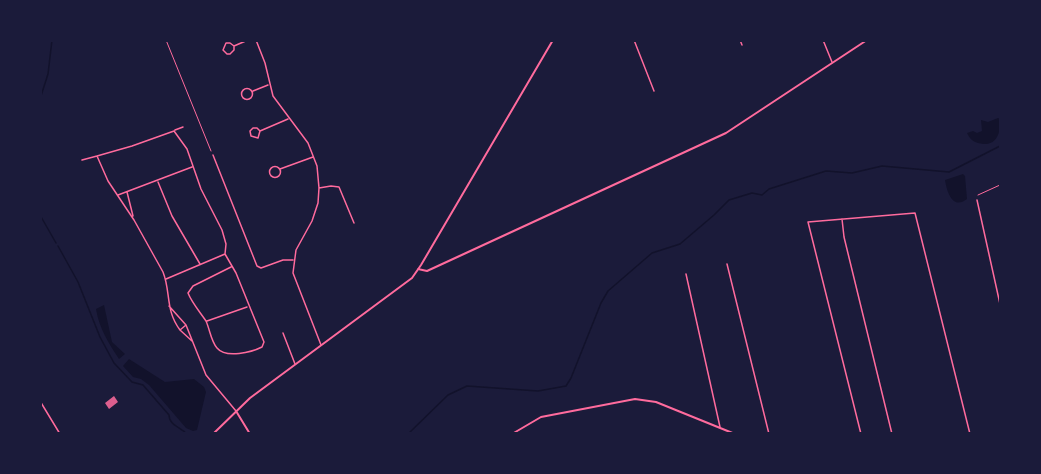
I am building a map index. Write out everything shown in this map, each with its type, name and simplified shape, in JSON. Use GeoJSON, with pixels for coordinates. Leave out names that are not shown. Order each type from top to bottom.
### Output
{"type":"FeatureCollection","features":[{"type":"Feature","properties":{"kind":"street"},"geometry":{"type":"LineString","coordinates":[[234,46],[248,40]]}},
{"type":"Feature","properties":{"kind":"street"},"geometry":{"type":"LineString","coordinates":[[256,40],[265,63],[269,85],[278,104],[308,143],[314,157],[319,188],[315,213],[293,260],[294,278],[321,346]]}},
{"type":"Feature","properties":{"kind":"street"},"geometry":{"type":"LineString","coordinates":[[213,434],[250,398],[408,282],[418,269],[554,40]]}},
{"type":"Feature","properties":{"kind":"street"},"geometry":{"type":"LineString","coordinates":[[634,40],[654,91]]}},
{"type":"Feature","properties":{"kind":"street"},"geometry":{"type":"LineString","coordinates":[[740,40],[742,45]]}},
{"type":"Feature","properties":{"kind":"street"},"geometry":{"type":"LineString","coordinates":[[823,40],[832,63]]}},
{"type":"Feature","properties":{"kind":"street"},"geometry":{"type":"LineString","coordinates":[[418,269],[427,271],[726,133],[867,40]]}},
{"type":"Feature","properties":{"kind":"street"},"geometry":{"type":"LineString","coordinates":[[252,92],[269,85]]}},
{"type":"Feature","properties":{"kind":"street"},"geometry":{"type":"LineString","coordinates":[[260,130],[290,119]]}},
{"type":"Feature","properties":{"kind":"street"},"geometry":{"type":"LineString","coordinates":[[82,160],[132,146],[183,127]]}},
{"type":"Feature","properties":{"kind":"street"},"geometry":{"type":"LineString","coordinates":[[174,131],[187,149],[201,189],[225,237],[225,254],[236,273],[248,307],[264,339],[264,344],[258,349],[230,354],[216,348],[206,321],[188,295],[188,290],[231,267]]}},
{"type":"Feature","properties":{"kind":"street"},"geometry":{"type":"LineString","coordinates":[[213,155],[258,267],[283,260],[293,260]]}},
{"type":"Feature","properties":{"kind":"street"},"geometry":{"type":"LineString","coordinates":[[97,156],[108,181],[134,220],[166,279],[168,305],[173,319],[180,330],[193,342]]}},
{"type":"Feature","properties":{"kind":"street"},"geometry":{"type":"LineString","coordinates":[[280,170],[314,157]]}},
{"type":"Feature","properties":{"kind":"street"},"geometry":{"type":"LineString","coordinates":[[117,196],[193,167]]}},
{"type":"Feature","properties":{"kind":"street"},"geometry":{"type":"LineString","coordinates":[[158,182],[172,216],[200,264]]}},
{"type":"Feature","properties":{"kind":"street"},"geometry":{"type":"LineString","coordinates":[[319,188],[339,187],[354,223]]}},
{"type":"Feature","properties":{"kind":"street"},"geometry":{"type":"LineString","coordinates":[[127,192],[134,220]]}},
{"type":"Feature","properties":{"kind":"street"},"geometry":{"type":"LineString","coordinates":[[977,200],[1000,304]]}},
{"type":"Feature","properties":{"kind":"street"},"geometry":{"type":"LineString","coordinates":[[861,434],[808,222],[915,213],[970,434]]}},
{"type":"Feature","properties":{"kind":"street"},"geometry":{"type":"LineString","coordinates":[[842,219],[844,237],[892,434]]}},
{"type":"Feature","properties":{"kind":"street"},"geometry":{"type":"LineString","coordinates":[[166,279],[225,254]]}},
{"type":"Feature","properties":{"kind":"street"},"geometry":{"type":"LineString","coordinates":[[727,264],[769,434]]}},
{"type":"Feature","properties":{"kind":"street"},"geometry":{"type":"LineString","coordinates":[[686,274],[720,428]]}},
{"type":"Feature","properties":{"kind":"street"},"geometry":{"type":"LineString","coordinates":[[168,305],[186,324],[206,375],[236,411],[250,434]]}},
{"type":"Feature","properties":{"kind":"street"},"geometry":{"type":"LineString","coordinates":[[206,321],[248,307]]}},
{"type":"Feature","properties":{"kind":"street"},"geometry":{"type":"LineString","coordinates":[[180,330],[186,324]]}},
{"type":"Feature","properties":{"kind":"street"},"geometry":{"type":"LineString","coordinates":[[283,333],[295,365]]}},
{"type":"Feature","properties":{"kind":"street"},"geometry":{"type":"LineString","coordinates":[[512,434],[541,417],[635,399],[656,402],[735,434]]}},
{"type":"Feature","properties":{"kind":"street"},"geometry":{"type":"LineString","coordinates":[[40,401],[60,434]]}},
{"type":"Feature","properties":{"kind":"path"},"geometry":{"type":"LineString","coordinates":[[166,40],[213,155]]}},
{"type":"Feature","properties":{"kind":"path"},"geometry":{"type":"LineString","coordinates":[[977,200],[981,192],[1000,185]]}},
{"type":"Feature","properties":{"kind":"shaded area"},"geometry":{"type":"Polygon","coordinates":[[[1000,119],[1000,130],[993,142],[978,143],[969,137],[967,133],[982,131],[981,120],[988,122],[1000,119]]]}},
{"type":"Feature","properties":{"kind":"shaded area"},"geometry":{"type":"Polygon","coordinates":[[[963,174],[967,199],[962,202],[954,201],[949,195],[945,180],[963,174]]]}},
{"type":"Feature","properties":{"kind":"shaded area"},"geometry":{"type":"Polygon","coordinates":[[[104,305],[112,342],[125,354],[119,359],[105,336],[97,316],[96,309],[104,305]]]}},
{"type":"Feature","properties":{"kind":"shaded area"},"geometry":{"type":"Polygon","coordinates":[[[129,359],[165,382],[194,379],[204,387],[206,392],[197,430],[186,428],[149,385],[133,377],[123,366],[129,359]]]}},
{"type":"Feature","properties":{"kind":"building"},"geometry":{"type":"Polygon","coordinates":[[[114,396],[118,402],[109,409],[105,403],[114,396]]]}},
{"type":"Feature","properties":{"kind":"waterway"},"geometry":{"type":"LineString","coordinates":[[40,99],[48,74],[52,40]]}},
{"type":"Feature","properties":{"kind":"waterway"},"geometry":{"type":"LineString","coordinates":[[408,434],[448,395],[467,386],[538,391],[566,386],[608,291],[652,253],[680,244],[729,200],[752,193],[762,195],[769,189],[826,171],[852,173],[882,166],[949,172],[1000,146]]}},
{"type":"Feature","properties":{"kind":"waterway"},"geometry":{"type":"LineString","coordinates":[[40,215],[56,243]]}},
{"type":"Feature","properties":{"kind":"waterway"},"geometry":{"type":"LineString","coordinates":[[58,246],[78,282],[100,337],[114,363],[132,382],[143,385],[169,415],[173,424],[187,434]]}}]}
